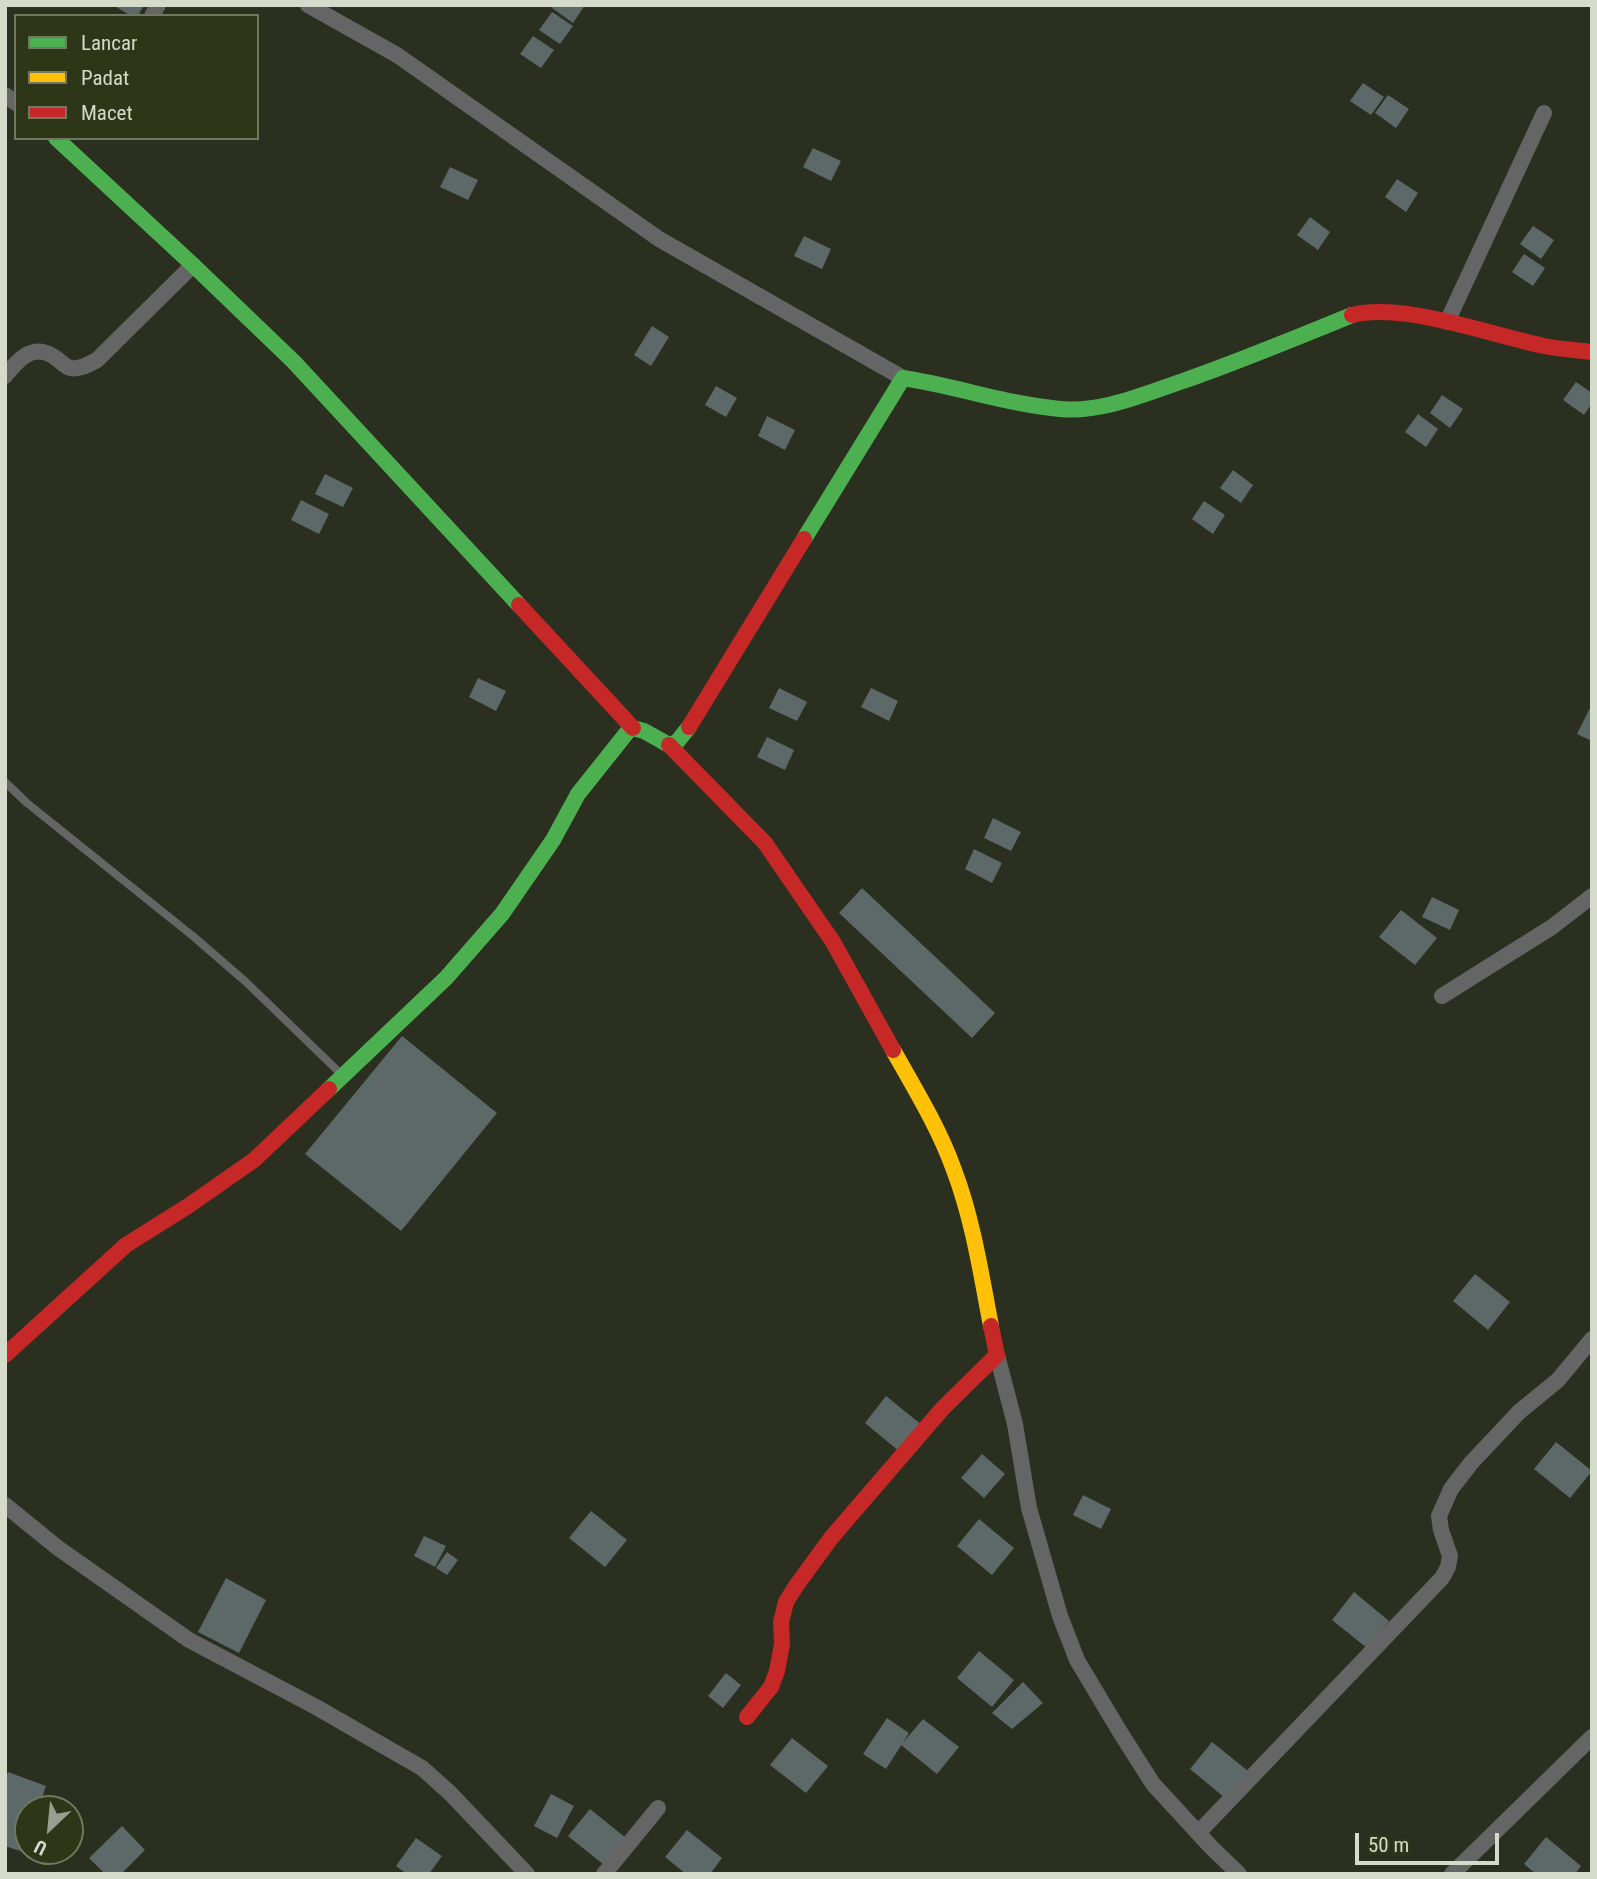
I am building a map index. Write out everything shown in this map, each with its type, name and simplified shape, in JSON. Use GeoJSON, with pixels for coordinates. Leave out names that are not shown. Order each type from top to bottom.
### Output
{"type":"FeatureCollection","features":[{"type":"Feature","properties":{"kind":"street"},"geometry":{"type":"LineString","coordinates":[[308,5],[397,55],[659,239],[903,378],[983,396],[1061,409],[1092,408],[1131,398],[1242,360],[1355,314],[1393,312],[1545,346],[1592,352]]}},
{"type":"Feature","properties":{"kind":"street"},"geometry":{"type":"LineString","coordinates":[[1447,322],[1544,113]]}},
{"type":"Feature","properties":{"kind":"street"},"geometry":{"type":"LineString","coordinates":[[74,145],[294,362],[633,728],[646,730],[669,745],[765,843],[833,942],[931,1117],[954,1168],[972,1231],[1014,1424],[1029,1508],[1060,1616],[1077,1660],[1153,1784],[1239,1874]]}},
{"type":"Feature","properties":{"kind":"street"},"geometry":{"type":"LineString","coordinates":[[5,376],[19,359],[32,351],[43,351],[52,355],[70,368],[81,368],[97,360],[193,265]]}},
{"type":"Feature","properties":{"kind":"street"},"geometry":{"type":"LineString","coordinates":[[669,745],[677,742],[685,733],[903,378]]}},
{"type":"Feature","properties":{"kind":"street"},"geometry":{"type":"LineString","coordinates":[[5,1355],[126,1245],[254,1160],[446,978],[502,914],[553,840],[578,794],[633,728]]}},
{"type":"Feature","properties":{"kind":"street"},"geometry":{"type":"LineString","coordinates":[[1442,996],[1552,927],[1592,896]]}},
{"type":"Feature","properties":{"kind":"street"},"geometry":{"type":"LineString","coordinates":[[1198,1833],[1442,1578],[1450,1556],[1438,1516],[1451,1489],[1471,1463],[1519,1412],[1558,1380],[1592,1339]]}},
{"type":"Feature","properties":{"kind":"street"},"geometry":{"type":"LineString","coordinates":[[747,1717],[771,1687],[774,1679],[782,1644],[781,1622],[786,1602],[796,1586],[831,1538],[943,1408],[997,1355]]}},
{"type":"Feature","properties":{"kind":"street"},"geometry":{"type":"LineString","coordinates":[[5,1505],[58,1548],[189,1640],[316,1707],[422,1768],[450,1793],[527,1874]]}},
{"type":"Feature","properties":{"kind":"street"},"geometry":{"type":"LineString","coordinates":[[1452,1874],[1592,1737]]}},
{"type":"Feature","properties":{"kind":"street"},"geometry":{"type":"LineString","coordinates":[[604,1874],[658,1808]]}},
{"type":"Feature","properties":{"kind":"lane"},"geometry":{"type":"LineString","coordinates":[[5,782],[27,803],[246,982],[343,1076]]}},
{"type":"Feature","properties":{"kind":"building"},"geometry":{"type":"Polygon","coordinates":[[[113,5],[144,5],[139,14],[128,14],[113,5]]]}},
{"type":"Feature","properties":{"kind":"building"},"geometry":{"type":"Polygon","coordinates":[[[554,5],[585,5],[573,23],[552,8],[554,5]]]}},
{"type":"Feature","properties":{"kind":"building"},"geometry":{"type":"Polygon","coordinates":[[[552,12],[573,26],[560,44],[539,30],[552,12]]]}},
{"type":"Feature","properties":{"kind":"building"},"geometry":{"type":"Polygon","coordinates":[[[533,36],[554,50],[541,68],[520,54],[533,36]]]}},
{"type":"Feature","properties":{"kind":"building"},"geometry":{"type":"Polygon","coordinates":[[[1363,83],[1384,97],[1371,115],[1350,101],[1363,83]]]}},
{"type":"Feature","properties":{"kind":"building"},"geometry":{"type":"Polygon","coordinates":[[[1388,95],[1409,109],[1396,128],[1375,113],[1388,95]]]}},
{"type":"Feature","properties":{"kind":"building"},"geometry":{"type":"Polygon","coordinates":[[[813,148],[841,161],[831,181],[803,167],[813,148]]]}},
{"type":"Feature","properties":{"kind":"building"},"geometry":{"type":"Polygon","coordinates":[[[450,167],[478,180],[468,200],[440,187],[450,167]]]}},
{"type":"Feature","properties":{"kind":"building"},"geometry":{"type":"Polygon","coordinates":[[[1397,179],[1418,193],[1406,212],[1385,197],[1397,179]]]}},
{"type":"Feature","properties":{"kind":"building"},"geometry":{"type":"Polygon","coordinates":[[[1310,217],[1330,232],[1318,250],[1297,235],[1310,217]]]}},
{"type":"Feature","properties":{"kind":"building"},"geometry":{"type":"Polygon","coordinates":[[[1533,226],[1554,240],[1541,259],[1520,244],[1533,226]]]}},
{"type":"Feature","properties":{"kind":"building"},"geometry":{"type":"Polygon","coordinates":[[[804,236],[831,249],[822,269],[794,256],[804,236]]]}},
{"type":"Feature","properties":{"kind":"building"},"geometry":{"type":"Polygon","coordinates":[[[1524,254],[1545,268],[1533,286],[1512,272],[1524,254]]]}},
{"type":"Feature","properties":{"kind":"building"},"geometry":{"type":"Polygon","coordinates":[[[652,326],[669,337],[651,366],[634,355],[652,326]]]}},
{"type":"Feature","properties":{"kind":"building"},"geometry":{"type":"Polygon","coordinates":[[[1576,382],[1592,393],[1592,403],[1584,415],[1563,400],[1576,382]]]}},
{"type":"Feature","properties":{"kind":"building"},"geometry":{"type":"Polygon","coordinates":[[[716,386],[737,398],[726,417],[705,405],[716,386]]]}},
{"type":"Feature","properties":{"kind":"building"},"geometry":{"type":"Polygon","coordinates":[[[1442,395],[1463,409],[1450,428],[1430,413],[1442,395]]]}},
{"type":"Feature","properties":{"kind":"building"},"geometry":{"type":"Polygon","coordinates":[[[1418,414],[1438,429],[1426,447],[1405,432],[1418,414]]]}},
{"type":"Feature","properties":{"kind":"building"},"geometry":{"type":"Polygon","coordinates":[[[767,416],[795,430],[785,450],[758,436],[767,416]]]}},
{"type":"Feature","properties":{"kind":"building"},"geometry":{"type":"Polygon","coordinates":[[[1233,470],[1253,485],[1241,503],[1220,488],[1233,470]]]}},
{"type":"Feature","properties":{"kind":"building"},"geometry":{"type":"Polygon","coordinates":[[[325,474],[353,488],[343,507],[315,494],[325,474]]]}},
{"type":"Feature","properties":{"kind":"building"},"geometry":{"type":"Polygon","coordinates":[[[301,500],[329,514],[319,534],[291,520],[301,500]]]}},
{"type":"Feature","properties":{"kind":"building"},"geometry":{"type":"Polygon","coordinates":[[[1204,501],[1225,515],[1213,534],[1192,519],[1204,501]]]}},
{"type":"Feature","properties":{"kind":"building"},"geometry":{"type":"Polygon","coordinates":[[[478,678],[506,691],[496,711],[469,697],[478,678]]]}},
{"type":"Feature","properties":{"kind":"building"},"geometry":{"type":"Polygon","coordinates":[[[779,688],[807,702],[797,721],[769,708],[779,688]]]}},
{"type":"Feature","properties":{"kind":"building"},"geometry":{"type":"Polygon","coordinates":[[[871,688],[898,701],[889,721],[861,707],[871,688]]]}},
{"type":"Feature","properties":{"kind":"building"},"geometry":{"type":"Polygon","coordinates":[[[1592,704],[1592,741],[1577,734],[1592,704]]]}},
{"type":"Feature","properties":{"kind":"building"},"geometry":{"type":"Polygon","coordinates":[[[767,737],[794,750],[785,770],[757,757],[767,737]]]}},
{"type":"Feature","properties":{"kind":"building"},"geometry":{"type":"Polygon","coordinates":[[[993,818],[1021,832],[1011,851],[984,838],[993,818]]]}},
{"type":"Feature","properties":{"kind":"building"},"geometry":{"type":"Polygon","coordinates":[[[974,849],[1002,863],[992,883],[965,869],[974,849]]]}},
{"type":"Feature","properties":{"kind":"building"},"geometry":{"type":"Polygon","coordinates":[[[862,888],[995,1013],[972,1038],[839,913],[862,888]]]}},
{"type":"Feature","properties":{"kind":"building"},"geometry":{"type":"Polygon","coordinates":[[[1432,897],[1459,910],[1450,930],[1422,917],[1432,897]]]}},
{"type":"Feature","properties":{"kind":"building"},"geometry":{"type":"Polygon","coordinates":[[[1401,910],[1437,938],[1415,965],[1379,937],[1401,910]]]}},
{"type":"Feature","properties":{"kind":"building"},"geometry":{"type":"Polygon","coordinates":[[[402,1036],[497,1113],[401,1231],[305,1154],[402,1036]]]}},
{"type":"Feature","properties":{"kind":"building"},"geometry":{"type":"Polygon","coordinates":[[[1475,1274],[1510,1302],[1488,1330],[1453,1301],[1475,1274]]]}},
{"type":"Feature","properties":{"kind":"building"},"geometry":{"type":"Polygon","coordinates":[[[886,1396],[922,1425],[900,1452],[865,1423],[886,1396]]]}},
{"type":"Feature","properties":{"kind":"building"},"geometry":{"type":"Polygon","coordinates":[[[1556,1442],[1592,1471],[1570,1498],[1534,1469],[1556,1442]]]}},
{"type":"Feature","properties":{"kind":"building"},"geometry":{"type":"Polygon","coordinates":[[[982,1454],[1005,1474],[984,1498],[961,1478],[982,1454]]]}},
{"type":"Feature","properties":{"kind":"building"},"geometry":{"type":"Polygon","coordinates":[[[1083,1495],[1111,1509],[1101,1529],[1073,1515],[1083,1495]]]}},
{"type":"Feature","properties":{"kind":"building"},"geometry":{"type":"Polygon","coordinates":[[[591,1511],[627,1540],[605,1567],[569,1538],[591,1511]]]}},
{"type":"Feature","properties":{"kind":"building"},"geometry":{"type":"Polygon","coordinates":[[[979,1519],[1014,1548],[992,1575],[957,1546],[979,1519]]]}},
{"type":"Feature","properties":{"kind":"building"},"geometry":{"type":"Polygon","coordinates":[[[424,1536],[446,1546],[435,1567],[414,1556],[424,1536]]]}},
{"type":"Feature","properties":{"kind":"building"},"geometry":{"type":"Polygon","coordinates":[[[447,1552],[458,1560],[447,1575],[436,1568],[447,1552]]]}},
{"type":"Feature","properties":{"kind":"building"},"geometry":{"type":"Polygon","coordinates":[[[226,1578],[266,1600],[239,1653],[198,1632],[226,1578]]]}},
{"type":"Feature","properties":{"kind":"building"},"geometry":{"type":"Polygon","coordinates":[[[1354,1592],[1389,1621],[1367,1648],[1332,1620],[1354,1592]]]}},
{"type":"Feature","properties":{"kind":"building"},"geometry":{"type":"Polygon","coordinates":[[[979,1651],[1014,1680],[992,1707],[957,1678],[979,1651]]]}},
{"type":"Feature","properties":{"kind":"building"},"geometry":{"type":"Polygon","coordinates":[[[726,1673],[741,1685],[723,1708],[708,1696],[726,1673]]]}},
{"type":"Feature","properties":{"kind":"building"},"geometry":{"type":"Polygon","coordinates":[[[1023,1682],[1043,1703],[1012,1729],[992,1713],[1023,1682]]]}},
{"type":"Feature","properties":{"kind":"building"},"geometry":{"type":"Polygon","coordinates":[[[887,1718],[909,1733],[886,1769],[863,1754],[887,1718]]]}},
{"type":"Feature","properties":{"kind":"building"},"geometry":{"type":"Polygon","coordinates":[[[923,1719],[959,1747],[937,1774],[901,1745],[923,1719]]]}},
{"type":"Feature","properties":{"kind":"building"},"geometry":{"type":"Polygon","coordinates":[[[792,1738],[828,1766],[806,1793],[770,1765],[792,1738]]]}},
{"type":"Feature","properties":{"kind":"building"},"geometry":{"type":"Polygon","coordinates":[[[1212,1742],[1248,1771],[1225,1798],[1190,1769],[1212,1742]]]}},
{"type":"Feature","properties":{"kind":"building"},"geometry":{"type":"Polygon","coordinates":[[[8,1772],[46,1786],[43,1795],[14,1795],[14,1849],[5,1846],[5,1780],[8,1772]]]}},
{"type":"Feature","properties":{"kind":"building"},"geometry":{"type":"Polygon","coordinates":[[[551,1794],[574,1806],[557,1838],[534,1826],[551,1794]]]}},
{"type":"Feature","properties":{"kind":"building"},"geometry":{"type":"Polygon","coordinates":[[[590,1809],[626,1838],[604,1865],[568,1836],[590,1809]]]}},
{"type":"Feature","properties":{"kind":"building"},"geometry":{"type":"Polygon","coordinates":[[[122,1826],[145,1850],[121,1874],[105,1874],[89,1858],[122,1826]]]}},
{"type":"Feature","properties":{"kind":"building"},"geometry":{"type":"Polygon","coordinates":[[[687,1830],[722,1858],[710,1874],[686,1874],[665,1857],[687,1830]]]}},
{"type":"Feature","properties":{"kind":"building"},"geometry":{"type":"Polygon","coordinates":[[[1546,1837],[1581,1866],[1575,1874],[1536,1874],[1524,1864],[1546,1837]]]}},
{"type":"Feature","properties":{"kind":"building"},"geometry":{"type":"Polygon","coordinates":[[[416,1838],[442,1856],[429,1874],[407,1874],[396,1866],[416,1838]]]}},
{"type":"Feature","properties":{"kind":"traffic: fast"},"geometry":{"type":"LineString","coordinates":[[58,140],[294,362],[519,605]]}},
{"type":"Feature","properties":{"kind":"traffic: fast"},"geometry":{"type":"LineString","coordinates":[[804,539],[903,378],[1040,407],[1091,408],[1123,401],[1183,381],[1352,315]]}},
{"type":"Feature","properties":{"kind":"traffic: fast"},"geometry":{"type":"LineString","coordinates":[[329,1089],[446,978],[502,914],[553,840],[578,794],[629,730],[633,728],[644,731],[669,745],[677,742],[689,727]]}},
{"type":"Feature","properties":{"kind":"traffic: slow"},"geometry":{"type":"LineString","coordinates":[[893,1050],[934,1124],[961,1189],[991,1326]]}},
{"type":"Feature","properties":{"kind":"traffic: jam"},"geometry":{"type":"LineString","coordinates":[[1352,315],[1373,312],[1421,316],[1544,346],[1592,352]]}},
{"type":"Feature","properties":{"kind":"traffic: jam"},"geometry":{"type":"LineString","coordinates":[[689,727],[804,539]]}},
{"type":"Feature","properties":{"kind":"traffic: jam"},"geometry":{"type":"LineString","coordinates":[[519,605],[633,728]]}},
{"type":"Feature","properties":{"kind":"traffic: jam"},"geometry":{"type":"LineString","coordinates":[[669,745],[765,843],[833,942],[893,1050]]}},
{"type":"Feature","properties":{"kind":"traffic: jam"},"geometry":{"type":"LineString","coordinates":[[5,1355],[126,1245],[254,1160],[329,1089]]}},
{"type":"Feature","properties":{"kind":"traffic: jam"},"geometry":{"type":"LineString","coordinates":[[747,1717],[771,1687],[777,1671],[782,1644],[781,1622],[786,1602],[831,1538],[943,1408],[997,1355],[991,1326]]}}]}
